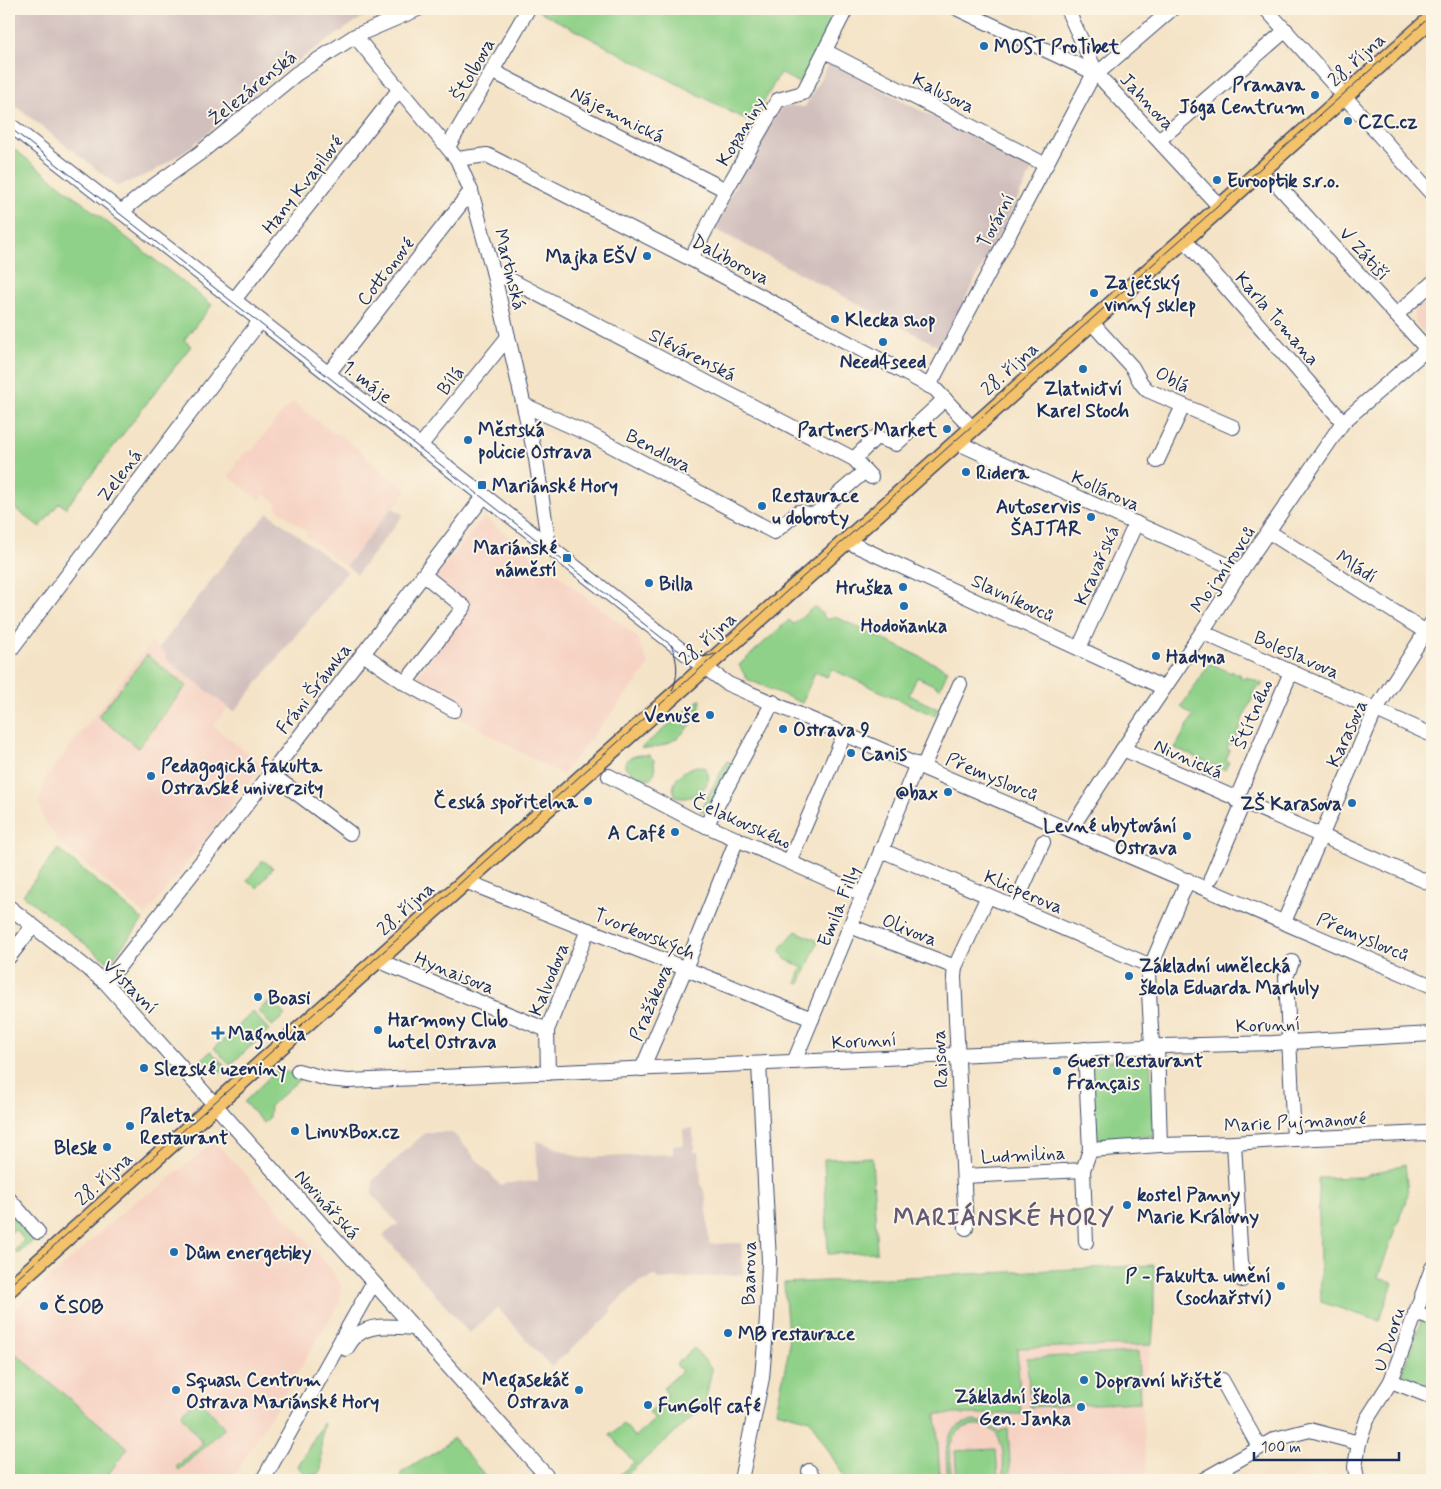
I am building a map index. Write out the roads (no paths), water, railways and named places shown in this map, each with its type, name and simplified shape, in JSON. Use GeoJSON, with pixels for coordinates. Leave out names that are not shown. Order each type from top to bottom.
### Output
{"type":"FeatureCollection","features":[{"type":"Feature","properties":{"kind":"main road","name":"28. října"},"geometry":{"type":"LineString","coordinates":[[9,1289],[1432,18]]}},
{"type":"Feature","properties":{"kind":"street","name":"Železárenská"},"geometry":{"type":"LineString","coordinates":[[121,212],[200,153],[288,80],[355,36],[418,9]]}},
{"type":"Feature","properties":{"kind":"street","name":"Štolbova"},"geometry":{"type":"LineString","coordinates":[[448,147],[528,9]]}},
{"type":"Feature","properties":{"kind":"street","name":"Kopaniny"},"geometry":{"type":"LineString","coordinates":[[691,259],[726,190],[778,100],[803,93],[846,9]]}},
{"type":"Feature","properties":{"kind":"street"},"geometry":{"type":"LineString","coordinates":[[958,9],[1097,74]]}},
{"type":"Feature","properties":{"kind":"street","name":"Jahnova"},"geometry":{"type":"LineString","coordinates":[[1067,9],[1097,74],[1220,207]]}},
{"type":"Feature","properties":{"kind":"street","name":"Tovární"},"geometry":{"type":"LineString","coordinates":[[929,386],[1091,80],[1172,9]]}},
{"type":"Feature","properties":{"kind":"street"},"geometry":{"type":"LineString","coordinates":[[1273,11],[1286,30],[1432,194]]}},
{"type":"Feature","properties":{"kind":"street"},"geometry":{"type":"LineString","coordinates":[[1159,140],[1286,30]]}},
{"type":"Feature","properties":{"kind":"street","name":"Martinská"},"geometry":{"type":"LineString","coordinates":[[355,36],[457,159],[471,191],[493,271],[536,459],[549,547]]}},
{"type":"Feature","properties":{"kind":"street","name":"Kalusova"},"geometry":{"type":"LineString","coordinates":[[824,51],[1046,165]]}},
{"type":"Feature","properties":{"kind":"street","name":"Nájemnická"},"geometry":{"type":"LineString","coordinates":[[492,71],[726,190]]}},
{"type":"Feature","properties":{"kind":"street","name":"Hany Kvapilové"},"geometry":{"type":"LineString","coordinates":[[234,300],[399,90]]}},
{"type":"Feature","properties":{"kind":"street","name":"1. máje"},"geometry":{"type":"LineString","coordinates":[[9,124],[704,668]]}},
{"type":"Feature","properties":{"kind":"street","name":"Daliborova"},"geometry":{"type":"LineString","coordinates":[[457,159],[487,155],[691,259],[935,389],[972,428]]}},
{"type":"Feature","properties":{"kind":"street","name":"V Zátiší"},"geometry":{"type":"LineString","coordinates":[[1275,182],[1427,349]]}},
{"type":"Feature","properties":{"kind":"street","name":"Cottonové"},"geometry":{"type":"LineString","coordinates":[[328,374],[471,191]]}},
{"type":"Feature","properties":{"kind":"street","name":"Karla Tomana"},"geometry":{"type":"LineString","coordinates":[[1184,239],[1343,422]]}},
{"type":"Feature","properties":{"kind":"street","name":"Slévárenská"},"geometry":{"type":"LineString","coordinates":[[493,271],[854,459],[868,474]]}},
{"type":"Feature","properties":{"kind":"street"},"geometry":{"type":"LineString","coordinates":[[1396,315],[1432,283]]}},
{"type":"Feature","properties":{"kind":"street","name":"Zelená"},"geometry":{"type":"LineString","coordinates":[[9,652],[260,321]]}},
{"type":"Feature","properties":{"kind":"street","name":"Oblá"},"geometry":{"type":"LineString","coordinates":[[1091,322],[1132,367],[1145,389],[1233,427]]}},
{"type":"Feature","properties":{"kind":"street","name":"Bílá"},"geometry":{"type":"LineString","coordinates":[[420,446],[508,337]]}},
{"type":"Feature","properties":{"kind":"street","name":"Mojmírovců"},"geometry":{"type":"LineString","coordinates":[[1070,830],[1241,570],[1343,422],[1427,349]]}},
{"type":"Feature","properties":{"kind":"street"},"geometry":{"type":"LineString","coordinates":[[854,459],[876,437],[896,444],[945,399]]}},
{"type":"Feature","properties":{"kind":"street","name":"Bendlova"},"geometry":{"type":"LineString","coordinates":[[524,405],[593,436],[774,532],[798,512],[814,515],[868,474]]}},
{"type":"Feature","properties":{"kind":"street"},"geometry":{"type":"LineString","coordinates":[[1157,461],[1184,406]]}},
{"type":"Feature","properties":{"kind":"street","name":"Kollárova"},"geometry":{"type":"LineString","coordinates":[[956,442],[1241,570]]}},
{"type":"Feature","properties":{"kind":"street","name":"Fráni Šrámka"},"geometry":{"type":"LineString","coordinates":[[110,978],[271,774],[484,496]]}},
{"type":"Feature","properties":{"kind":"street","name":"Kravařská"},"geometry":{"type":"LineString","coordinates":[[1079,648],[1136,523]]}},
{"type":"Feature","properties":{"kind":"street","name":"Mládí"},"geometry":{"type":"LineString","coordinates":[[1269,532],[1429,627]]}},
{"type":"Feature","properties":{"kind":"street","name":"Slavníkovců"},"geometry":{"type":"LineString","coordinates":[[846,541],[1164,688]]}},
{"type":"Feature","properties":{"kind":"street"},"geometry":{"type":"LineString","coordinates":[[405,683],[464,607],[424,575]]}},
{"type":"Feature","properties":{"kind":"street","name":"Karasova"},"geometry":{"type":"LineString","coordinates":[[1284,922],[1376,709],[1429,627]]}},
{"type":"Feature","properties":{"kind":"street","name":"Boleslavova"},"geometry":{"type":"LineString","coordinates":[[1202,632],[1432,735]]}},
{"type":"Feature","properties":{"kind":"street"},"geometry":{"type":"LineString","coordinates":[[363,654],[405,683],[454,710]]}},
{"type":"Feature","properties":{"kind":"street","name":"Přemyslovců"},"geometry":{"type":"LineString","coordinates":[[704,668],[728,684],[774,702],[1432,986]]}},
{"type":"Feature","properties":{"kind":"street","name":"Štítného"},"geometry":{"type":"LineString","coordinates":[[1211,878],[1291,672]]}},
{"type":"Feature","properties":{"kind":"street","name":"Emila Filly"},"geometry":{"type":"LineString","coordinates":[[794,1062],[881,850],[960,684]]}},
{"type":"Feature","properties":{"kind":"street"},"geometry":{"type":"LineString","coordinates":[[706,826],[774,702]]}},
{"type":"Feature","properties":{"kind":"street"},"geometry":{"type":"LineString","coordinates":[[789,862],[845,733]]}},
{"type":"Feature","properties":{"kind":"street","name":"Nivnická"},"geometry":{"type":"LineString","coordinates":[[1123,749],[1432,884]]}},
{"type":"Feature","properties":{"kind":"street"},"geometry":{"type":"LineString","coordinates":[[271,774],[350,833]]}},
{"type":"Feature","properties":{"kind":"street","name":"Čelakovského"},"geometry":{"type":"LineString","coordinates":[[609,776],[706,826],[862,894]]}},
{"type":"Feature","properties":{"kind":"street","name":"Pražákova"},"geometry":{"type":"LineString","coordinates":[[642,1069],[685,969],[737,839]]}},
{"type":"Feature","properties":{"kind":"street"},"geometry":{"type":"LineString","coordinates":[[1014,907],[1043,842]]}},
{"type":"Feature","properties":{"kind":"street","name":"Klicperova"},"geometry":{"type":"LineString","coordinates":[[881,850],[1151,966]]}},
{"type":"Feature","properties":{"kind":"street"},"geometry":{"type":"LineString","coordinates":[[1160,1145],[1148,973],[1188,880]]}},
{"type":"Feature","properties":{"kind":"street","name":"Tvorkovských"},"geometry":{"type":"LineString","coordinates":[[465,881],[812,1019]]}},
{"type":"Feature","properties":{"kind":"street","name":"Raisova"},"geometry":{"type":"LineString","coordinates":[[966,1228],[954,977],[956,968],[988,896]]}},
{"type":"Feature","properties":{"kind":"street","name":"Výstavní"},"geometry":{"type":"LineString","coordinates":[[9,908],[110,978],[214,1105]]}},
{"type":"Feature","properties":{"kind":"street"},"geometry":{"type":"LineString","coordinates":[[9,957],[33,926]]}},
{"type":"Feature","properties":{"kind":"street","name":"Olivova"},"geometry":{"type":"LineString","coordinates":[[850,926],[956,968]]}},
{"type":"Feature","properties":{"kind":"street","name":"Kalvodova"},"geometry":{"type":"LineString","coordinates":[[548,1073],[547,1030],[588,930]]}},
{"type":"Feature","properties":{"kind":"street","name":"Hynaisova"},"geometry":{"type":"LineString","coordinates":[[377,960],[547,1030]]}},
{"type":"Feature","properties":{"kind":"street"},"geometry":{"type":"LineString","coordinates":[[1292,962],[1286,977],[1294,1139]]}},
{"type":"Feature","properties":{"kind":"street","name":"Korunní"},"geometry":{"type":"LineString","coordinates":[[298,1071],[328,1079],[348,1081],[1289,1042],[1432,1034]]}},
{"type":"Feature","properties":{"kind":"street"},"geometry":{"type":"LineString","coordinates":[[1085,1050],[1090,1150]]}},
{"type":"Feature","properties":{"kind":"street","name":"Baarova"},"geometry":{"type":"LineString","coordinates":[[741,1480],[762,1378],[767,1318],[769,1261],[759,1064]]}},
{"type":"Feature","properties":{"kind":"street","name":"Novinářská"},"geometry":{"type":"LineString","coordinates":[[214,1105],[550,1480]]}},
{"type":"Feature","properties":{"kind":"street","name":"Marie Pujmanové"},"geometry":{"type":"LineString","coordinates":[[1090,1150],[1426,1133],[1432,1136]]}},
{"type":"Feature","properties":{"kind":"street"},"geometry":{"type":"LineString","coordinates":[[1234,1144],[1242,1280]]}},
{"type":"Feature","properties":{"kind":"street","name":"Ludmilina"},"geometry":{"type":"LineString","coordinates":[[1086,1242],[1083,1170],[1090,1150]]}},
{"type":"Feature","properties":{"kind":"street","name":"Ludmilina"},"geometry":{"type":"LineString","coordinates":[[964,1176],[1083,1170]]}},
{"type":"Feature","properties":{"kind":"street"},"geometry":{"type":"LineString","coordinates":[[9,1199],[38,1232]]}},
{"type":"Feature","properties":{"kind":"street","name":"U Dvoru"},"geometry":{"type":"LineString","coordinates":[[1432,1268],[1390,1381],[1432,1397]]}},
{"type":"Feature","properties":{"kind":"street"},"geometry":{"type":"LineString","coordinates":[[263,1480],[318,1385],[373,1283]]}},
{"type":"Feature","properties":{"kind":"street"},"geometry":{"type":"LineString","coordinates":[[1415,1313],[1432,1319]]}},
{"type":"Feature","properties":{"kind":"street"},"geometry":{"type":"LineString","coordinates":[[318,1385],[356,1335],[370,1328],[414,1328]]}},
{"type":"Feature","properties":{"kind":"street"},"geometry":{"type":"LineString","coordinates":[[1222,1380],[1259,1447]]}},
{"type":"Feature","properties":{"kind":"street"},"geometry":{"type":"LineString","coordinates":[[1357,1480],[1355,1467],[1359,1443],[1367,1419],[1390,1381]]}},
{"type":"Feature","properties":{"kind":"street"},"geometry":{"type":"LineString","coordinates":[[1203,1480],[1275,1439],[1310,1430],[1359,1443]]}},
{"type":"Feature","properties":{"kind":"tram line"},"geometry":{"type":"LineString","coordinates":[[9,1286],[1432,15]]}},
{"type":"Feature","properties":{"kind":"tram line"},"geometry":{"type":"LineString","coordinates":[[9,127],[676,649],[695,656],[715,654]]}},
{"type":"Feature","properties":{"kind":"tram line"},"geometry":{"type":"LineString","coordinates":[[671,645],[677,668],[676,680],[672,691]]}},
{"type":"Feature","properties":{"kind":"place","name":"MOST ProTibet"},"geometry":{"type":"Point","coordinates":[984,46]}},
{"type":"Feature","properties":{"kind":"place","name":"Pranava Jóga Centrum"},"geometry":{"type":"Point","coordinates":[1315,95]}},
{"type":"Feature","properties":{"kind":"place","name":"CZC.cz"},"geometry":{"type":"Point","coordinates":[1348,121]}},
{"type":"Feature","properties":{"kind":"place","name":"Eurooptik s.r.o."},"geometry":{"type":"Point","coordinates":[1217,180]}},
{"type":"Feature","properties":{"kind":"place","name":"Majka EŠV"},"geometry":{"type":"Point","coordinates":[647,256]}},
{"type":"Feature","properties":{"kind":"place","name":"Zaječský vinný sklep"},"geometry":{"type":"Point","coordinates":[1094,293]}},
{"type":"Feature","properties":{"kind":"place","name":"Klecka shop"},"geometry":{"type":"Point","coordinates":[835,319]}},
{"type":"Feature","properties":{"kind":"place","name":"Need4seed"},"geometry":{"type":"Point","coordinates":[883,342]}},
{"type":"Feature","properties":{"kind":"place","name":"Zlatnictví Karel Stoch"},"geometry":{"type":"Point","coordinates":[1083,369]}},
{"type":"Feature","properties":{"kind":"place","name":"Partners Market"},"geometry":{"type":"Point","coordinates":[947,429]}},
{"type":"Feature","properties":{"kind":"place","name":"Městská policie Ostrava"},"geometry":{"type":"Point","coordinates":[468,440]}},
{"type":"Feature","properties":{"kind":"place","name":"Ridera"},"geometry":{"type":"Point","coordinates":[966,472]}},
{"type":"Feature","properties":{"kind":"place","name":"Mariánské Hory"},"geometry":{"type":"Point","coordinates":[482,485]}},
{"type":"Feature","properties":{"kind":"place","name":"Restaurace u dobroty"},"geometry":{"type":"Point","coordinates":[762,506]}},
{"type":"Feature","properties":{"kind":"place","name":"Autoservis ŠAJTAR"},"geometry":{"type":"Point","coordinates":[1091,517]}},
{"type":"Feature","properties":{"kind":"place","name":"Mariánské náměstí"},"geometry":{"type":"Point","coordinates":[567,558]}},
{"type":"Feature","properties":{"kind":"place","name":"Billa"},"geometry":{"type":"Point","coordinates":[649,583]}},
{"type":"Feature","properties":{"kind":"place","name":"Hruška"},"geometry":{"type":"Point","coordinates":[903,587]}},
{"type":"Feature","properties":{"kind":"place","name":"Hodoňanka"},"geometry":{"type":"Point","coordinates":[904,606]}},
{"type":"Feature","properties":{"kind":"place","name":"Hadyna"},"geometry":{"type":"Point","coordinates":[1156,656]}},
{"type":"Feature","properties":{"kind":"place","name":"Venuše"},"geometry":{"type":"Point","coordinates":[710,715]}},
{"type":"Feature","properties":{"kind":"place","name":"Ostrava 9"},"geometry":{"type":"Point","coordinates":[783,729]}},
{"type":"Feature","properties":{"kind":"place","name":"Canis"},"geometry":{"type":"Point","coordinates":[851,753]}},
{"type":"Feature","properties":{"kind":"place","name":"Pedagogická fakulta Ostravské univerzity"},"geometry":{"type":"Point","coordinates":[151,776]}},
{"type":"Feature","properties":{"kind":"place","name":"@bax"},"geometry":{"type":"Point","coordinates":[948,792]}},
{"type":"Feature","properties":{"kind":"place","name":"Česká spořitelna"},"geometry":{"type":"Point","coordinates":[588,801]}},
{"type":"Feature","properties":{"kind":"place","name":"ZŠ Karasova"},"geometry":{"type":"Point","coordinates":[1352,803]}},
{"type":"Feature","properties":{"kind":"place","name":"A Café"},"geometry":{"type":"Point","coordinates":[675,832]}},
{"type":"Feature","properties":{"kind":"place","name":"Levné ubytování Ostrava"},"geometry":{"type":"Point","coordinates":[1187,836]}},
{"type":"Feature","properties":{"kind":"place","name":"Základní umělecká škola Eduarda Marhuly"},"geometry":{"type":"Point","coordinates":[1129,976]}},
{"type":"Feature","properties":{"kind":"place","name":"Boasi"},"geometry":{"type":"Point","coordinates":[258,997]}},
{"type":"Feature","properties":{"kind":"place","name":"Harmony Club hotel Ostrava"},"geometry":{"type":"Point","coordinates":[378,1030]}},
{"type":"Feature","properties":{"kind":"place","name":"Magnolia"},"geometry":{"type":"Point","coordinates":[218,1033]}},
{"type":"Feature","properties":{"kind":"place","name":"Slezské uzeniny"},"geometry":{"type":"Point","coordinates":[144,1068]}},
{"type":"Feature","properties":{"kind":"place","name":"Guest Restaurant Français"},"geometry":{"type":"Point","coordinates":[1057,1071]}},
{"type":"Feature","properties":{"kind":"place","name":"Paleta Restaurant"},"geometry":{"type":"Point","coordinates":[130,1126]}},
{"type":"Feature","properties":{"kind":"place","name":"LinuxBox.cz"},"geometry":{"type":"Point","coordinates":[295,1131]}},
{"type":"Feature","properties":{"kind":"place","name":"Blesk"},"geometry":{"type":"Point","coordinates":[107,1147]}},
{"type":"Feature","properties":{"kind":"place","name":"kostel Panny Marie Královny"},"geometry":{"type":"Point","coordinates":[1127,1205]}},
{"type":"Feature","properties":{"kind":"place","name":"Dům energetiky"},"geometry":{"type":"Point","coordinates":[174,1252]}},
{"type":"Feature","properties":{"kind":"place","name":"P - Fakulta umění (sochařství)"},"geometry":{"type":"Point","coordinates":[1281,1286]}},
{"type":"Feature","properties":{"kind":"place","name":"ČSOB"},"geometry":{"type":"Point","coordinates":[44,1306]}},
{"type":"Feature","properties":{"kind":"place","name":"MB restaurace"},"geometry":{"type":"Point","coordinates":[728,1333]}},
{"type":"Feature","properties":{"kind":"place","name":"Dopravní hřiště"},"geometry":{"type":"Point","coordinates":[1084,1380]}},
{"type":"Feature","properties":{"kind":"place","name":"Squash Centrum Ostrava Mariánské Hory"},"geometry":{"type":"Point","coordinates":[176,1390]}},
{"type":"Feature","properties":{"kind":"place","name":"Megasekáč Ostrava"},"geometry":{"type":"Point","coordinates":[579,1390]}},
{"type":"Feature","properties":{"kind":"place","name":"FunGolf café"},"geometry":{"type":"Point","coordinates":[648,1405]}},
{"type":"Feature","properties":{"kind":"place","name":"Základní škola Gen. Janka"},"geometry":{"type":"Point","coordinates":[1081,1407]}},
{"type":"Feature","properties":{"kind":"district","name":"MARIÁNSKÉ HORY"},"geometry":{"type":"Point","coordinates":[1004,1217]}}]}
